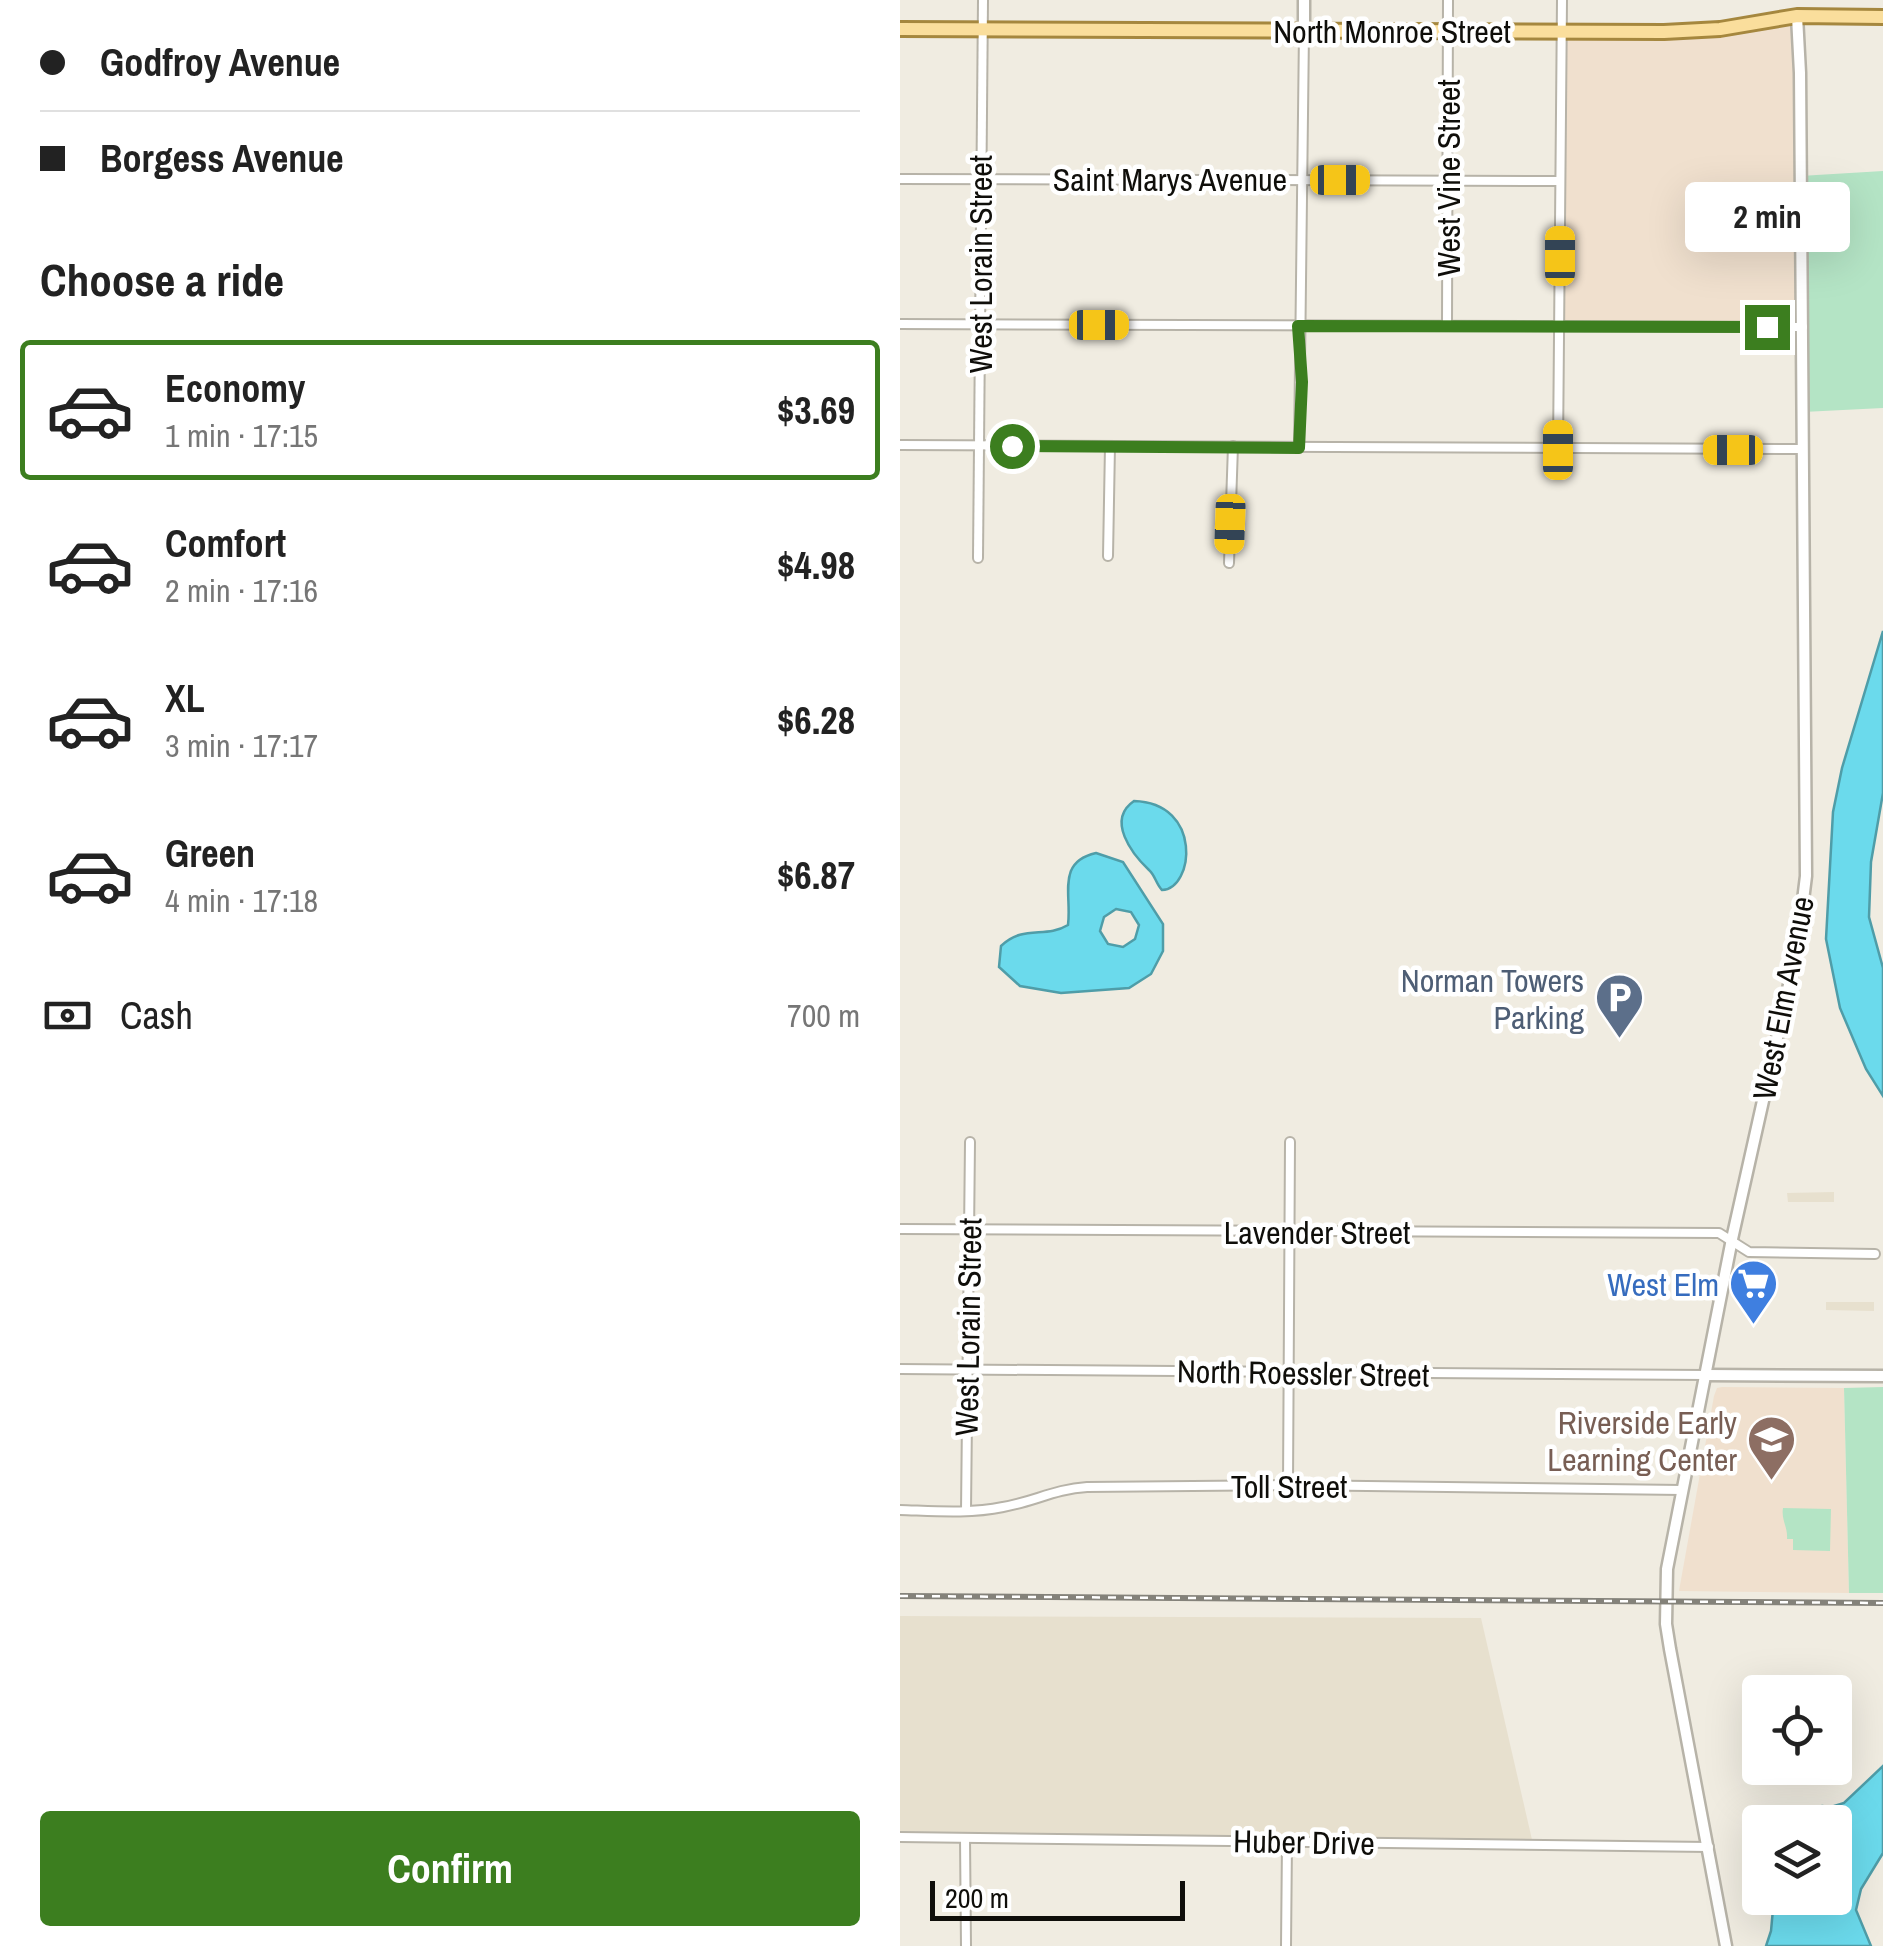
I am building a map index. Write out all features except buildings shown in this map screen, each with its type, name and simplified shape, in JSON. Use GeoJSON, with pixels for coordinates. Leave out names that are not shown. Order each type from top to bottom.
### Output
{"type":"FeatureCollection","features":[{"type":"Feature","properties":{"kind":"main road","name":"North Monroe Street"},"geometry":{"type":"LineString","coordinates":[[900,28],[1694,32],[1797,16],[1883,17]]}},
{"type":"Feature","properties":{"kind":"street","name":"West Lorain Street"},"geometry":{"type":"LineString","coordinates":[[978,558],[983,0]]}},
{"type":"Feature","properties":{"kind":"street"},"geometry":{"type":"LineString","coordinates":[[1299,448],[1304,0]]}},
{"type":"Feature","properties":{"kind":"street","name":"West Vine Street"},"geometry":{"type":"LineString","coordinates":[[1448,0],[1448,324]]}},
{"type":"Feature","properties":{"kind":"street"},"geometry":{"type":"LineString","coordinates":[[1558,450],[1562,0]]}},
{"type":"Feature","properties":{"kind":"street","name":"West Elm Avenue"},"geometry":{"type":"LineString","coordinates":[[1726,1946],[1666,1624],[1667,1568],[1732,1239],[1798,949],[1806,876],[1797,16]]}},
{"type":"Feature","properties":{"kind":"street","name":"Saint Marys Avenue"},"geometry":{"type":"LineString","coordinates":[[900,178],[1560,182]]}},
{"type":"Feature","properties":{"kind":"street"},"geometry":{"type":"LineString","coordinates":[[900,324],[1802,327]]}},
{"type":"Feature","properties":{"kind":"street"},"geometry":{"type":"LineString","coordinates":[[900,445],[1803,449]]}},
{"type":"Feature","properties":{"kind":"street"},"geometry":{"type":"LineString","coordinates":[[1108,556],[1110,446]]}},
{"type":"Feature","properties":{"kind":"street"},"geometry":{"type":"LineString","coordinates":[[1229,562],[1233,446]]}},
{"type":"Feature","properties":{"kind":"street","name":"West Lorain Street"},"geometry":{"type":"LineString","coordinates":[[966,1511],[970,1142]]}},
{"type":"Feature","properties":{"kind":"street"},"geometry":{"type":"LineString","coordinates":[[1288,1485],[1290,1142]]}},
{"type":"Feature","properties":{"kind":"street","name":"Lavender Street"},"geometry":{"type":"LineString","coordinates":[[900,1229],[1719,1234],[1732,1239],[1743,1250],[1764,1254],[1875,1254]]}},
{"type":"Feature","properties":{"kind":"street","name":"North Roessler Street"},"geometry":{"type":"LineString","coordinates":[[900,1369],[1706,1375]]}},
{"type":"Feature","properties":{"kind":"street"},"geometry":{"type":"LineString","coordinates":[[1706,1375],[1883,1376]]}},
{"type":"Feature","properties":{"kind":"street","name":"Toll Street"},"geometry":{"type":"LineString","coordinates":[[900,1510],[966,1511],[1010,1506],[1061,1488],[1288,1485],[1682,1490]]}},
{"type":"Feature","properties":{"kind":"street","name":"Huber Drive"},"geometry":{"type":"LineString","coordinates":[[900,1837],[1709,1847]]}},
{"type":"Feature","properties":{"kind":"street"},"geometry":{"type":"LineString","coordinates":[[965,1838],[966,1946]]}},
{"type":"Feature","properties":{"kind":"street"},"geometry":{"type":"LineString","coordinates":[[1286,1946],[1287,1842]]}},
{"type":"Feature","properties":{"kind":"shaded area"},"geometry":{"type":"Polygon","coordinates":[[[1797,16],[1803,327],[1559,326],[1561,31],[1664,32],[1797,16]]]}},
{"type":"Feature","properties":{"kind":"shaded area"},"geometry":{"type":"Polygon","coordinates":[[[1834,1192],[1834,1202],[1788,1202],[1787,1193],[1834,1192]]]}},
{"type":"Feature","properties":{"kind":"shaded area"},"geometry":{"type":"Polygon","coordinates":[[[1826,1302],[1874,1302],[1874,1311],[1826,1310],[1826,1302]]]}},
{"type":"Feature","properties":{"kind":"shaded area","name":"Riverside Early Learning Center"},"geometry":{"type":"Polygon","coordinates":[[[1717,1388],[1844,1388],[1849,1593],[1679,1591],[1714,1396],[1717,1388]]]}},
{"type":"Feature","properties":{"kind":"shaded area"},"geometry":{"type":"Polygon","coordinates":[[[900,1616],[1481,1618],[1533,1844],[900,1837],[900,1616]]]}},
{"type":"Feature","properties":{"kind":"green space"},"geometry":{"type":"Polygon","coordinates":[[[1883,171],[1883,408],[1803,412],[1800,176],[1883,171]]]}},
{"type":"Feature","properties":{"kind":"green space"},"geometry":{"type":"Polygon","coordinates":[[[1883,1387],[1883,1593],[1849,1593],[1844,1388],[1883,1387]]]}},
{"type":"Feature","properties":{"kind":"green space"},"geometry":{"type":"Polygon","coordinates":[[[1783,1508],[1831,1509],[1830,1551],[1793,1550],[1793,1539],[1787,1539],[1783,1508]]]}},
{"type":"Feature","properties":{"kind":"water"},"geometry":{"type":"Polygon","coordinates":[[[1883,631],[1883,793],[1871,862],[1869,917],[1883,968],[1883,1096],[1866,1069],[1840,1008],[1826,939],[1833,812],[1842,768],[1883,631]]]}},
{"type":"Feature","properties":{"kind":"water"},"geometry":{"type":"Polygon","coordinates":[[[1134,801],[1156,805],[1172,816],[1182,830],[1185,862],[1173,886],[1162,890],[1125,837],[1122,818],[1134,801]]]}},
{"type":"Feature","properties":{"kind":"water"},"geometry":{"type":"Polygon","coordinates":[[[1096,853],[1123,862],[1163,924],[1163,951],[1151,974],[1129,988],[1061,993],[1020,986],[999,967],[1001,946],[1018,935],[1068,925],[1068,881],[1075,864],[1096,853]],[[1116,909],[1104,917],[1100,931],[1108,944],[1123,947],[1135,939],[1139,925],[1131,912],[1116,909]]]}},
{"type":"Feature","properties":{"kind":"water"},"geometry":{"type":"Polygon","coordinates":[[[1883,1766],[1883,1853],[1861,1889],[1856,1910],[1871,1946],[1766,1946],[1772,1915],[1852,1915],[1852,1805],[1838,1805],[1883,1766]]]}},
{"type":"Feature","properties":{"kind":"railway"},"geometry":{"type":"LineString","coordinates":[[900,1596],[1883,1603]]}},
{"type":"Feature","properties":{"kind":"place","name":"Norman Towers Parking"},"geometry":{"type":"Point","coordinates":[1619,1040]}},
{"type":"Feature","properties":{"kind":"place","name":"West Elm"},"geometry":{"type":"Point","coordinates":[1754,1326]}},
{"type":"Feature","properties":{"kind":"place","name":"Riverside Early Learning Center"},"geometry":{"type":"Point","coordinates":[1772,1482]}},
{"type":"Feature","properties":{"kind":"route"},"geometry":{"type":"LineString","coordinates":[[1012,446],[1299,448],[1302,382],[1298,326],[1767,327]]}}]}
